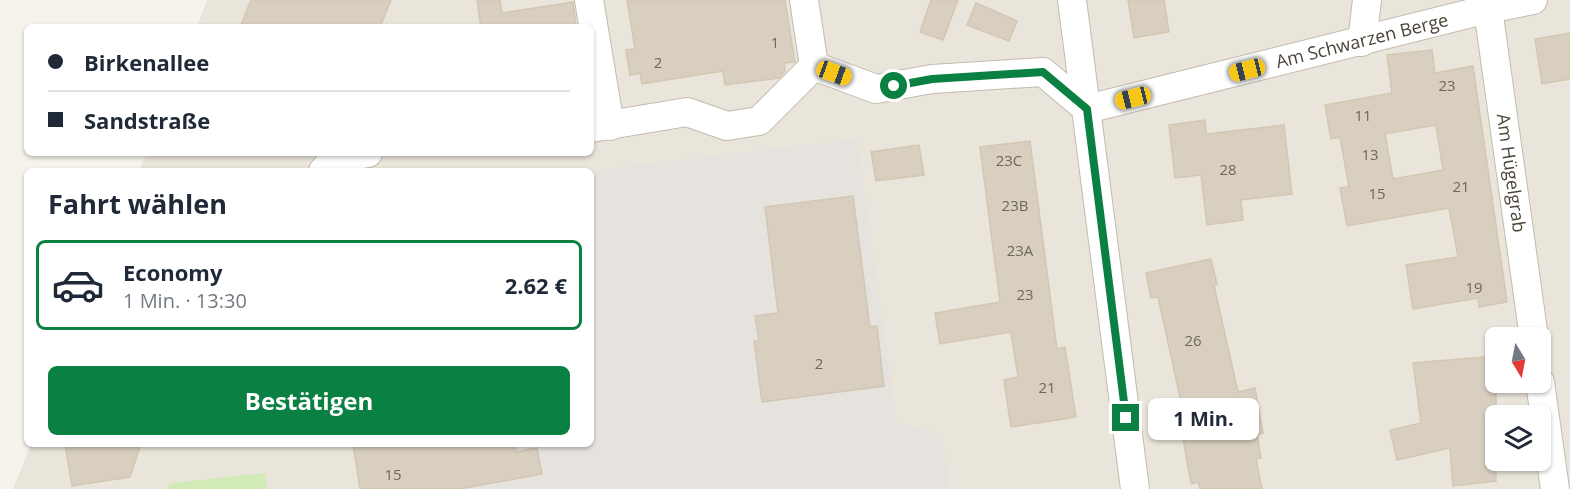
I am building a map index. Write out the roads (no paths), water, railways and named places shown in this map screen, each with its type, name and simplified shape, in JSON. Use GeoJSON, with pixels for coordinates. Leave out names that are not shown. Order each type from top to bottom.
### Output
{"type":"FeatureCollection","features":[{"type":"Feature","properties":{"kind":"street"},"geometry":{"type":"LineString","coordinates":[[589,0],[591,24]]}},
{"type":"Feature","properties":{"kind":"street"},"geometry":{"type":"LineString","coordinates":[[804,0],[814,66]]}},
{"type":"Feature","properties":{"kind":"street"},"geometry":{"type":"LineString","coordinates":[[1072,0],[1135,489]]}},
{"type":"Feature","properties":{"kind":"street"},"geometry":{"type":"LineString","coordinates":[[1362,42],[1367,0]]}},
{"type":"Feature","properties":{"kind":"street","name":"Am Schwarzen Berge"},"geometry":{"type":"LineString","coordinates":[[1087,109],[1488,9],[1533,0]]}},
{"type":"Feature","properties":{"kind":"street","name":"Am Hügelgrab"},"geometry":{"type":"LineString","coordinates":[[1488,9],[1532,327]]}},
{"type":"Feature","properties":{"kind":"street"},"geometry":{"type":"LineString","coordinates":[[594,58],[600,127],[687,112],[727,126],[759,121],[814,66]]}},
{"type":"Feature","properties":{"kind":"street"},"geometry":{"type":"LineString","coordinates":[[814,66],[876,89],[932,79],[1043,72],[1087,109]]}},
{"type":"Feature","properties":{"kind":"street"},"geometry":{"type":"LineString","coordinates":[[326,168],[333,159],[350,156]]}},
{"type":"Feature","properties":{"kind":"street"},"geometry":{"type":"LineString","coordinates":[[1542,393],[1555,489]]}}]}
